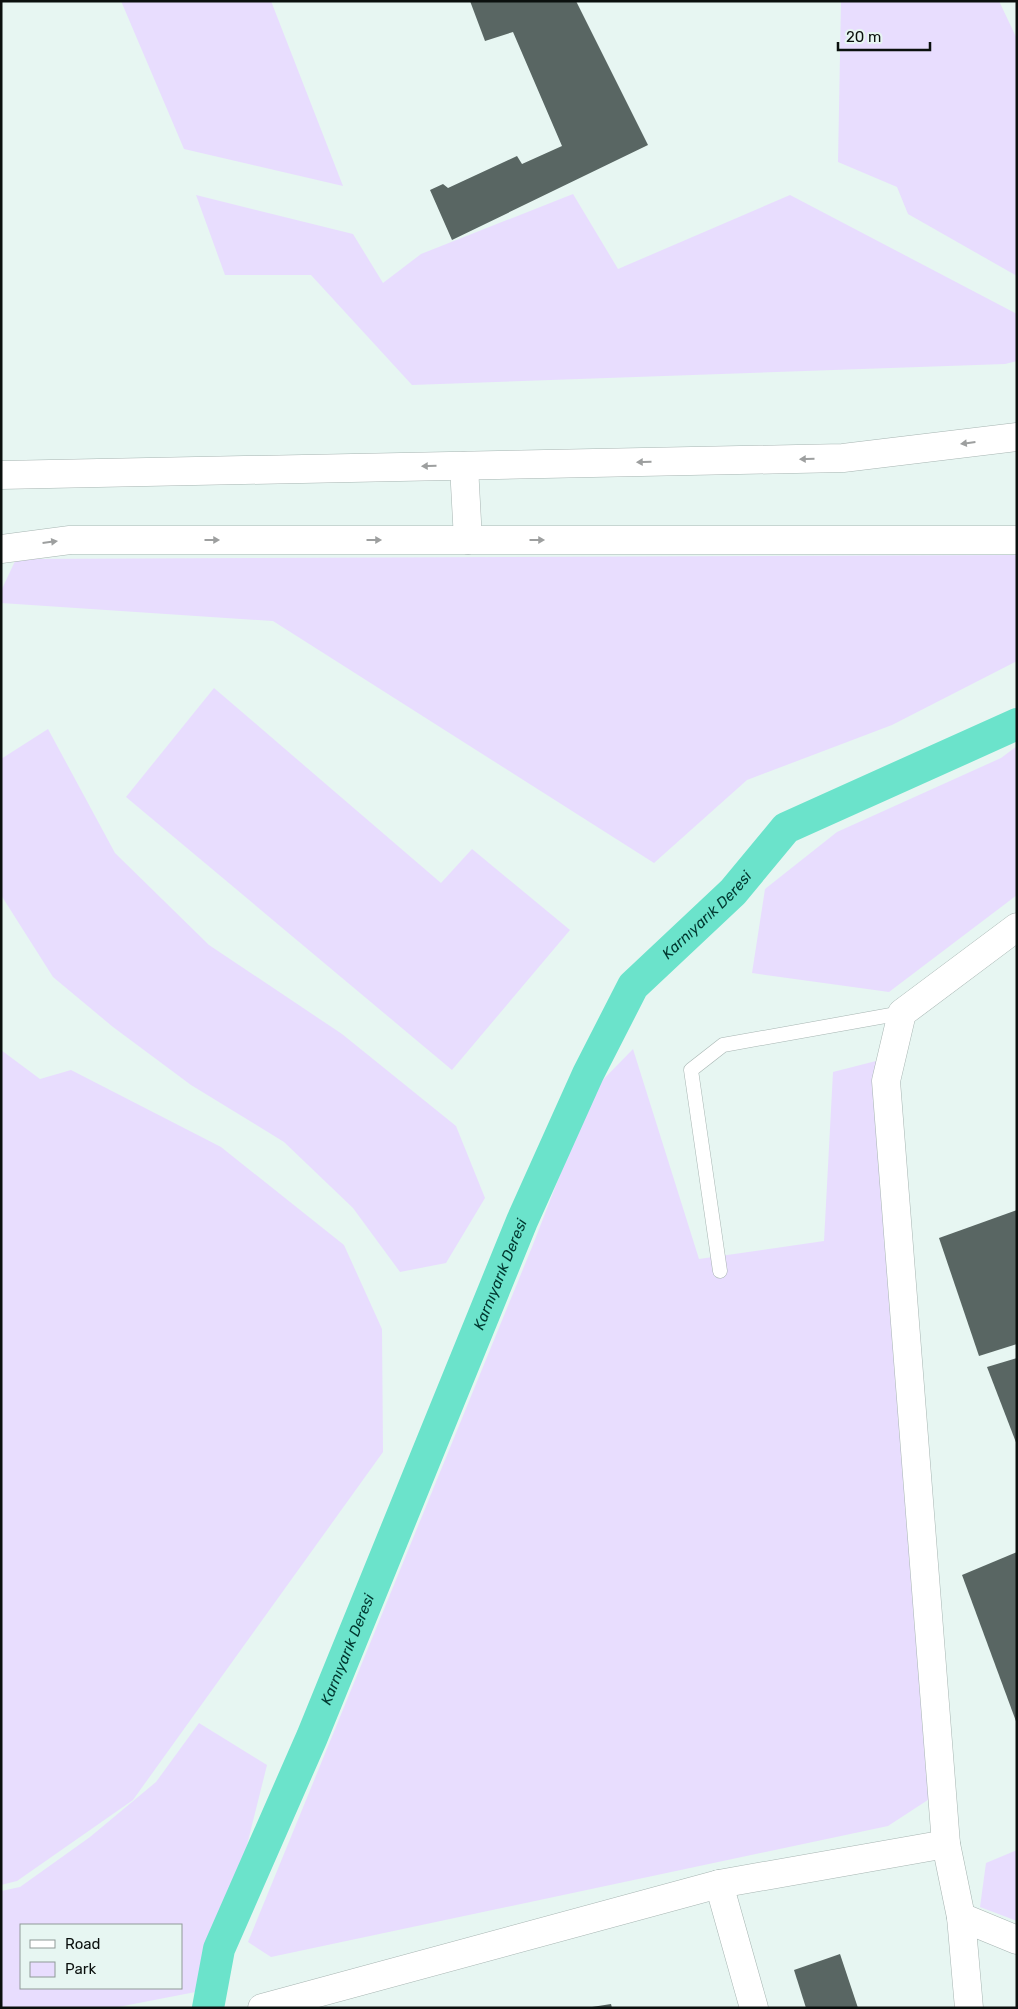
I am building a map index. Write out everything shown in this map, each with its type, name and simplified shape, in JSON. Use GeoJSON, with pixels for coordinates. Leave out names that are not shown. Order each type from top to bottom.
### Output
{"type":"FeatureCollection","features":[{"type":"Feature","properties":{"kind":"street"},"geometry":{"type":"LineString","coordinates":[[1,475],[843,458],[1017,437]]}},
{"type":"Feature","properties":{"kind":"street"},"geometry":{"type":"LineString","coordinates":[[464,466],[468,540]]}},
{"type":"Feature","properties":{"kind":"street"},"geometry":{"type":"LineString","coordinates":[[1,549],[70,540],[1017,540]]}},
{"type":"Feature","properties":{"kind":"street"},"geometry":{"type":"LineString","coordinates":[[969,2008],[961,1917],[946,1844],[886,1081],[902,1013],[1017,927]]}},
{"type":"Feature","properties":{"kind":"street"},"geometry":{"type":"LineString","coordinates":[[262,2008],[719,1884],[946,1844]]}},
{"type":"Feature","properties":{"kind":"street"},"geometry":{"type":"LineString","coordinates":[[719,1884],[754,2008]]}},
{"type":"Feature","properties":{"kind":"street"},"geometry":{"type":"LineString","coordinates":[[961,1917],[1017,1940]]}},
{"type":"Feature","properties":{"kind":"lane"},"geometry":{"type":"LineString","coordinates":[[720,1271],[691,1070],[723,1045],[902,1013]]}},
{"type":"Feature","properties":{"kind":"green space"},"geometry":{"type":"Polygon","coordinates":[[[121,1],[271,1],[343,186],[184,149],[121,1]]]}},
{"type":"Feature","properties":{"kind":"green space"},"geometry":{"type":"Polygon","coordinates":[[[841,1],[999,1],[1017,39],[1017,276],[908,214],[897,187],[838,162],[841,1]]]}},
{"type":"Feature","properties":{"kind":"green space"},"geometry":{"type":"Polygon","coordinates":[[[573,194],[618,269],[790,195],[1017,314],[1017,361],[1005,364],[412,385],[311,275],[225,275],[196,195],[353,234],[383,283],[421,254],[573,194]]]}},
{"type":"Feature","properties":{"kind":"green space"},"geometry":{"type":"Polygon","coordinates":[[[1017,555],[1017,661],[892,725],[747,780],[654,863],[273,621],[1,603],[1,591],[16,559],[1017,555]]]}},
{"type":"Feature","properties":{"kind":"green space"},"geometry":{"type":"Polygon","coordinates":[[[214,688],[441,883],[472,849],[570,930],[452,1070],[126,797],[214,688]]]}},
{"type":"Feature","properties":{"kind":"green space"},"geometry":{"type":"Polygon","coordinates":[[[48,729],[115,853],[209,945],[342,1034],[456,1126],[485,1198],[446,1263],[400,1272],[353,1208],[284,1142],[191,1085],[113,1027],[53,977],[1,895],[1,759],[48,729]]]}},
{"type":"Feature","properties":{"kind":"green space"},"geometry":{"type":"Polygon","coordinates":[[[1017,746],[1017,895],[889,992],[752,973],[765,889],[837,832],[1001,758],[1017,746]]]}},
{"type":"Feature","properties":{"kind":"green space"},"geometry":{"type":"Polygon","coordinates":[[[633,1049],[699,1259],[824,1241],[833,1072],[876,1061],[937,1794],[888,1826],[271,1957],[248,1942],[532,1247],[593,1090],[633,1049]]]}},
{"type":"Feature","properties":{"kind":"green space"},"geometry":{"type":"Polygon","coordinates":[[[1,1050],[40,1079],[71,1070],[221,1147],[344,1245],[382,1329],[383,1452],[133,1800],[17,1881],[1,1885],[1,1050]]]}},
{"type":"Feature","properties":{"kind":"green space"},"geometry":{"type":"Polygon","coordinates":[[[199,1723],[267,1765],[211,1989],[113,2008],[1,2008],[1,1891],[20,1887],[90,1837],[156,1782],[199,1723]]]}},
{"type":"Feature","properties":{"kind":"green space"},"geometry":{"type":"Polygon","coordinates":[[[1017,1850],[1017,1921],[980,1907],[986,1863],[1017,1850]]]}},
{"type":"Feature","properties":{"kind":"building"},"geometry":{"type":"Polygon","coordinates":[[[470,1],[576,1],[648,145],[452,240],[430,190],[443,184],[448,188],[517,156],[522,164],[562,146],[513,32],[485,41],[470,1]]]}},
{"type":"Feature","properties":{"kind":"building"},"geometry":{"type":"Polygon","coordinates":[[[1017,1210],[1017,1344],[979,1356],[939,1238],[1017,1210]]]}},
{"type":"Feature","properties":{"kind":"building"},"geometry":{"type":"Polygon","coordinates":[[[1017,1358],[1017,1445],[987,1367],[1017,1358]]]}},
{"type":"Feature","properties":{"kind":"building"},"geometry":{"type":"Polygon","coordinates":[[[1017,1552],[1017,1724],[962,1575],[1017,1552]]]}},
{"type":"Feature","properties":{"kind":"building"},"geometry":{"type":"Polygon","coordinates":[[[840,1954],[858,2008],[806,2008],[794,1970],[840,1954]]]}},
{"type":"Feature","properties":{"kind":"building"},"geometry":{"type":"Polygon","coordinates":[[[611,2004],[612,2008],[592,2008],[592,2007],[611,2004]]]}},
{"type":"Feature","properties":{"kind":"waterway","name":"Karnıyarık Deresi"},"geometry":{"type":"LineString","coordinates":[[208,2008],[219,1949],[312,1737],[522,1221],[588,1074],[633,986],[733,892],[786,828],[1017,724]]}}]}
